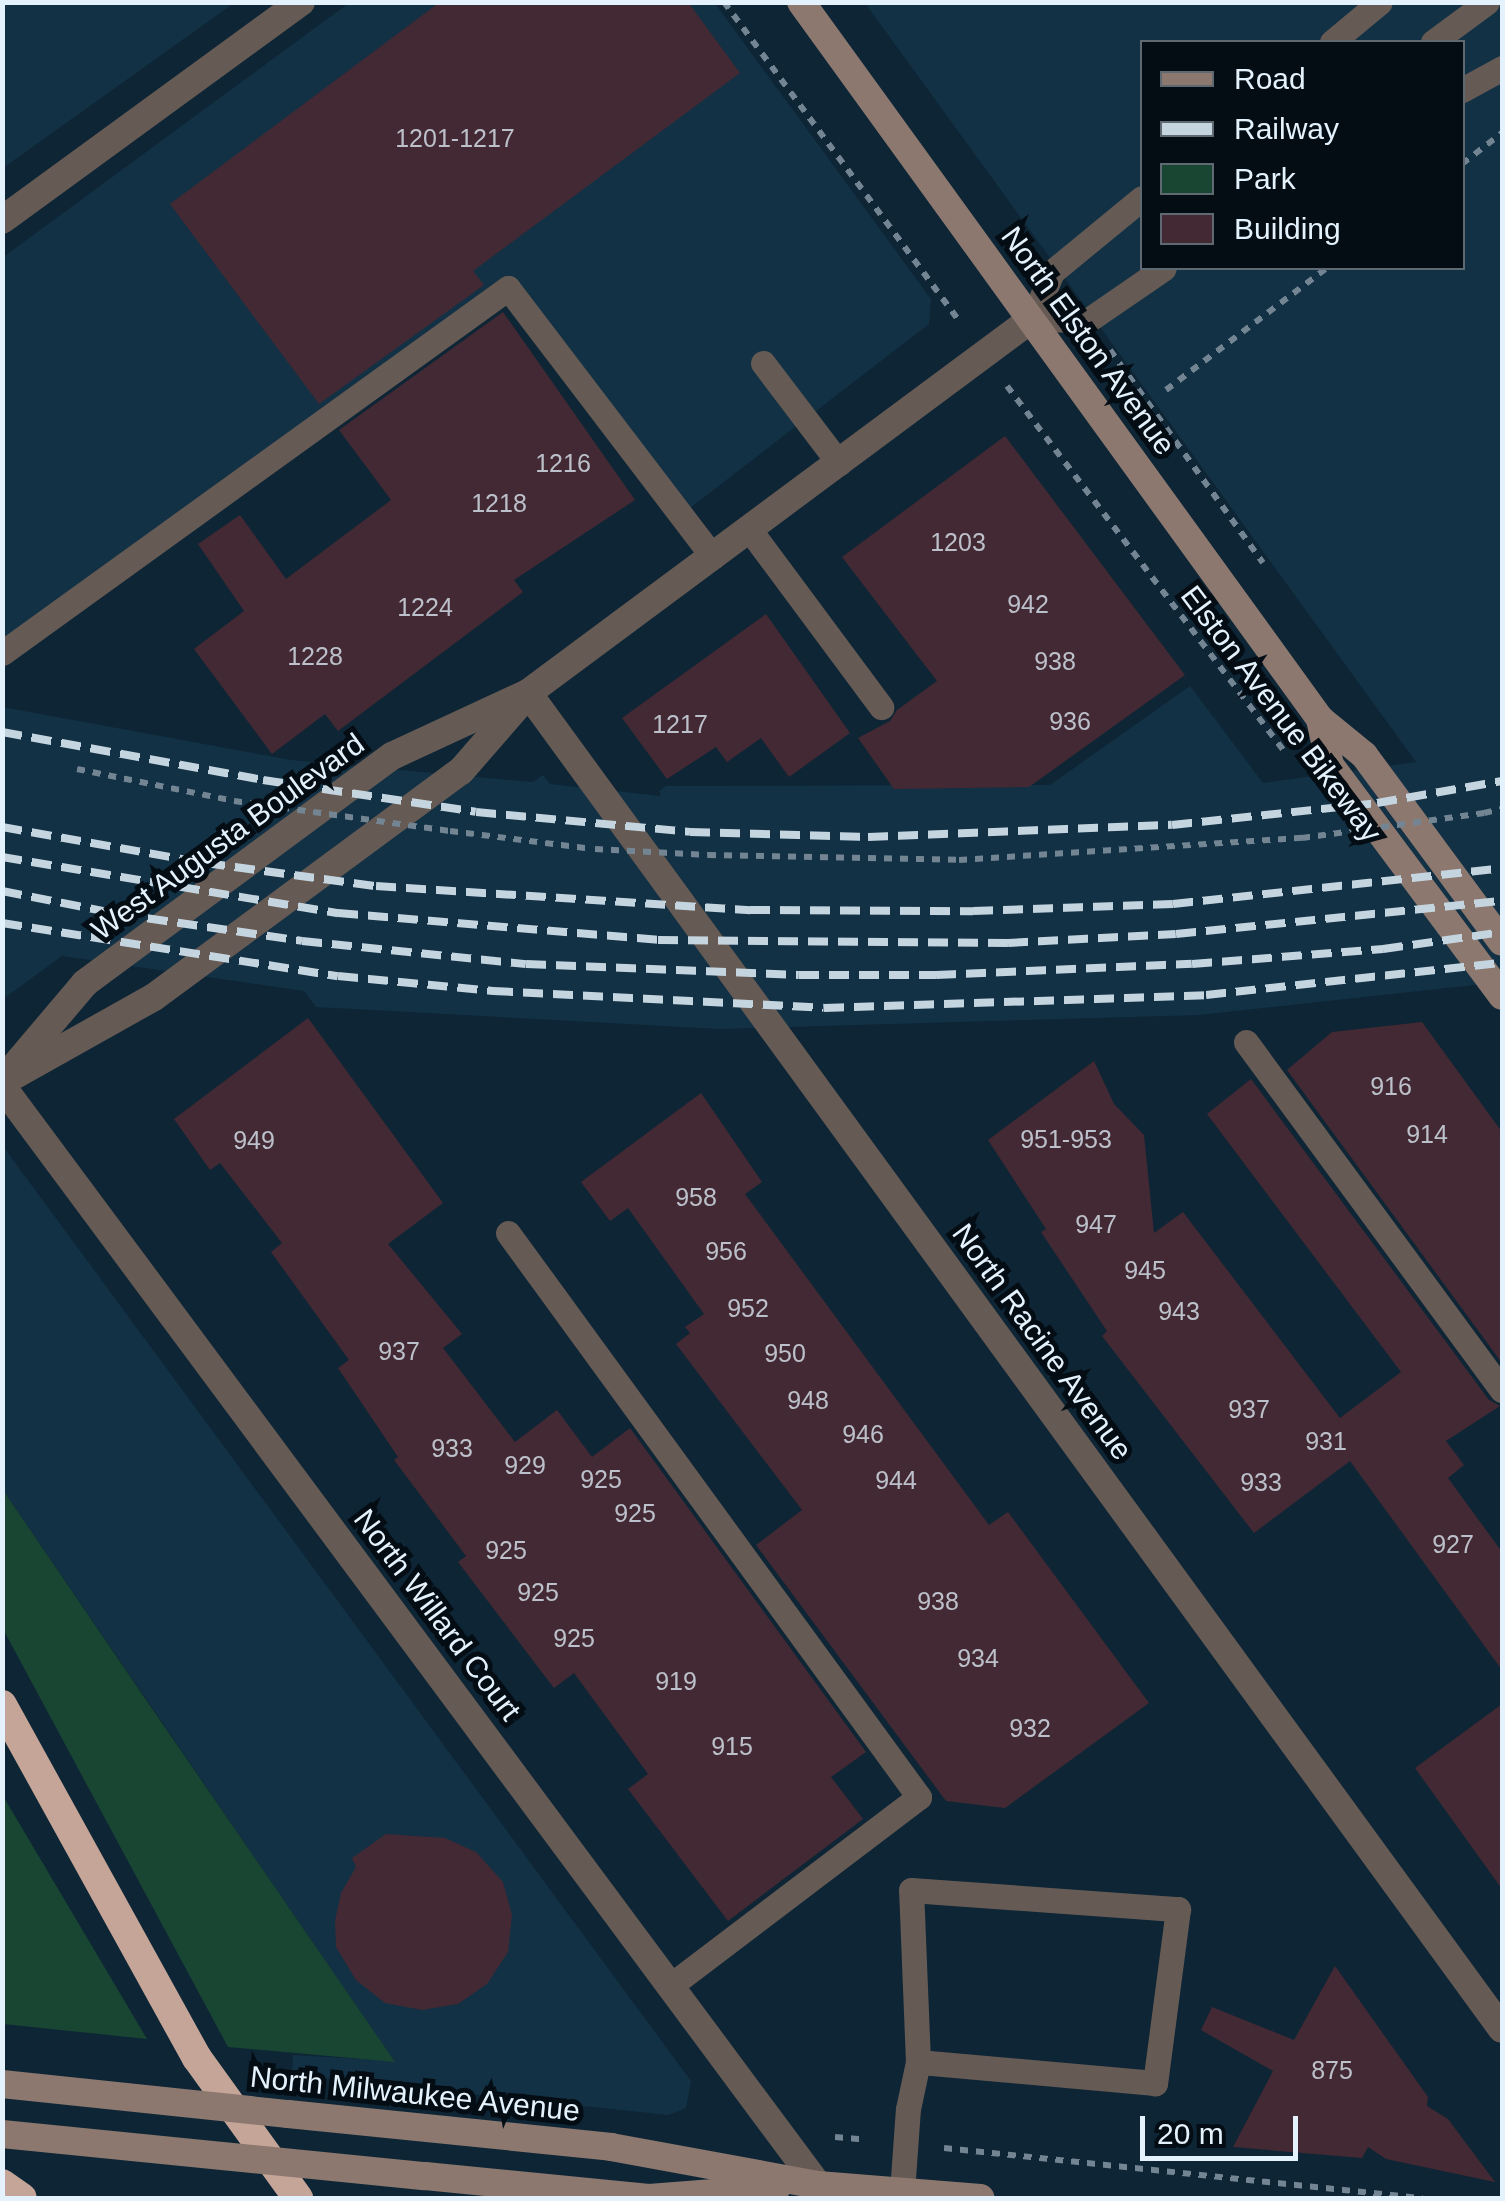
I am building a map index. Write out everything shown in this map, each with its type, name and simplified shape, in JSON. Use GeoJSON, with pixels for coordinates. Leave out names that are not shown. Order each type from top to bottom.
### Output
{"type":"FeatureCollection","features":[{"type":"Feature","properties":{"kind":"highway"},"geometry":{"type":"LineString","coordinates":[[2,1705],[197,2058],[298,2198]]}},
{"type":"Feature","properties":{"kind":"highway"},"geometry":{"type":"LineString","coordinates":[[2,2184],[22,2198]]}},
{"type":"Feature","properties":{"kind":"main road","name":"North Elston Avenue"},"geometry":{"type":"LineString","coordinates":[[800,2],[1034,318],[1320,720],[1364,756],[1502,942]]}},
{"type":"Feature","properties":{"kind":"main road","name":"North Elston Avenue"},"geometry":{"type":"LineString","coordinates":[[1320,720],[1330,764],[1502,996]]}},
{"type":"Feature","properties":{"kind":"main road","name":"North Milwaukee Avenue"},"geometry":{"type":"LineString","coordinates":[[2,2084],[611,2147],[818,2185],[980,2198]]}},
{"type":"Feature","properties":{"kind":"main road","name":"North Milwaukee Avenue"},"geometry":{"type":"LineString","coordinates":[[2,2134],[649,2198],[818,2185]]}},
{"type":"Feature","properties":{"kind":"street"},"geometry":{"type":"LineString","coordinates":[[2,220],[301,2]]}},
{"type":"Feature","properties":{"kind":"street","name":"West Augusta Boulevard"},"geometry":{"type":"LineString","coordinates":[[2,1083],[85,982],[392,756],[528,694],[1034,318]]}},
{"type":"Feature","properties":{"kind":"street","name":"West Augusta Boulevard"},"geometry":{"type":"LineString","coordinates":[[2,1083],[154,997],[461,771],[528,694]]}},
{"type":"Feature","properties":{"kind":"street","name":"North Racine Avenue"},"geometry":{"type":"LineString","coordinates":[[528,694],[1502,2029]]}},
{"type":"Feature","properties":{"kind":"street","name":"North Willard Court"},"geometry":{"type":"LineString","coordinates":[[2,1083],[818,2185]]}},
{"type":"Feature","properties":{"kind":"lane"},"geometry":{"type":"LineString","coordinates":[[1334,40],[1380,2]]}},
{"type":"Feature","properties":{"kind":"lane"},"geometry":{"type":"LineString","coordinates":[[1437,40],[1487,2]]}},
{"type":"Feature","properties":{"kind":"lane"},"geometry":{"type":"LineString","coordinates":[[1465,88],[1502,68]]}},
{"type":"Feature","properties":{"kind":"lane"},"geometry":{"type":"LineString","coordinates":[[1140,200],[1052,272],[1034,318],[1087,321],[1161,270]]}},
{"type":"Feature","properties":{"kind":"lane"},"geometry":{"type":"LineString","coordinates":[[2,653],[508,288],[713,557]]}},
{"type":"Feature","properties":{"kind":"lane"},"geometry":{"type":"LineString","coordinates":[[763,363],[839,463]]}},
{"type":"Feature","properties":{"kind":"lane"},"geometry":{"type":"LineString","coordinates":[[749,529],[881,707]]}},
{"type":"Feature","properties":{"kind":"lane"},"geometry":{"type":"LineString","coordinates":[[1246,1042],[1502,1390]]}},
{"type":"Feature","properties":{"kind":"lane"},"geometry":{"type":"LineString","coordinates":[[508,1234],[919,1797],[671,1986]]}},
{"type":"Feature","properties":{"kind":"lane"},"geometry":{"type":"LineString","coordinates":[[902,2192],[908,2109],[918,2062],[911,1890],[1178,1909],[1155,2083],[918,2062]]}},
{"type":"Feature","properties":{"kind":"path"},"geometry":{"type":"LineString","coordinates":[[724,2],[931,283]]}},
{"type":"Feature","properties":{"kind":"path"},"geometry":{"type":"LineString","coordinates":[[1465,162],[1502,133]]}},
{"type":"Feature","properties":{"kind":"path"},"geometry":{"type":"LineString","coordinates":[[1166,390],[1324,270]]}},
{"type":"Feature","properties":{"kind":"path"},"geometry":{"type":"LineString","coordinates":[[1114,356],[1264,564]]}},
{"type":"Feature","properties":{"kind":"path","name":"Elston Avenue Bikeway"},"geometry":{"type":"LineString","coordinates":[[1025,411],[1287,756]]}},
{"type":"Feature","properties":{"kind":"path"},"geometry":{"type":"LineString","coordinates":[[77,769],[234,801],[450,831],[595,850],[708,856],[959,860],[1302,838],[1502,809]]}},
{"type":"Feature","properties":{"kind":"path"},"geometry":{"type":"LineString","coordinates":[[1446,815],[1457,831]]}},
{"type":"Feature","properties":{"kind":"path","name":"Elston Avenue Bikeway"},"geometry":{"type":"LineString","coordinates":[[1332,816],[1354,847]]}},
{"type":"Feature","properties":{"kind":"path"},"geometry":{"type":"LineString","coordinates":[[955,2149],[1422,2198]]}},
{"type":"Feature","properties":{"kind":"shaded area"},"geometry":{"type":"Polygon","coordinates":[[[3,2],[234,2],[234,3],[3,168],[3,2]]]}},
{"type":"Feature","properties":{"kind":"shaded area"},"geometry":{"type":"Polygon","coordinates":[[[714,2],[931,299],[929,324],[681,515],[508,289],[3,653],[2,258],[349,3],[714,2]]]}},
{"type":"Feature","properties":{"kind":"shaded area"},"geometry":{"type":"Polygon","coordinates":[[[865,3],[1502,3],[1502,982],[1199,1015],[720,1029],[316,1007],[304,991],[62,956],[3,999],[2,707],[291,760],[533,782],[543,775],[550,784],[661,796],[659,791],[666,786],[1050,785],[1190,686],[1263,783],[1416,762],[865,3]]]}},
{"type":"Feature","properties":{"kind":"shaded area"},"geometry":{"type":"Polygon","coordinates":[[[2,1145],[691,2081],[686,2108],[668,2115],[292,2075],[293,2055],[394,2061],[3,1490],[2,1145]]]}},
{"type":"Feature","properties":{"kind":"green space"},"geometry":{"type":"Polygon","coordinates":[[[3,1490],[395,2062],[228,2047],[3,1629],[3,1490]]]}},
{"type":"Feature","properties":{"kind":"green space"},"geometry":{"type":"Polygon","coordinates":[[[3,1796],[147,2039],[3,2024],[3,1796]]]}},
{"type":"Feature","properties":{"kind":"building"},"geometry":{"type":"Polygon","coordinates":[[[440,2],[688,2],[740,73],[473,271],[484,285],[319,404],[170,204],[440,2]]]}},
{"type":"Feature","properties":{"kind":"building"},"geometry":{"type":"Polygon","coordinates":[[[503,312],[635,500],[514,580],[523,592],[338,731],[325,714],[272,754],[194,649],[244,611],[198,544],[240,515],[286,579],[391,500],[339,430],[503,312]]]}},
{"type":"Feature","properties":{"kind":"building"},"geometry":{"type":"Polygon","coordinates":[[[1005,436],[1185,675],[1029,787],[894,789],[858,738],[890,721],[897,710],[937,681],[842,557],[1005,436]]]}},
{"type":"Feature","properties":{"kind":"building"},"geometry":{"type":"Polygon","coordinates":[[[766,614],[850,733],[789,777],[761,738],[727,762],[716,747],[667,779],[622,718],[766,614]]]}},
{"type":"Feature","properties":{"kind":"building"},"geometry":{"type":"Polygon","coordinates":[[[308,1018],[443,1203],[388,1244],[462,1334],[443,1348],[515,1442],[557,1410],[592,1457],[630,1428],[866,1752],[831,1777],[863,1819],[728,1921],[628,1789],[648,1774],[574,1673],[554,1688],[458,1562],[466,1556],[394,1460],[398,1457],[338,1368],[349,1360],[271,1252],[282,1243],[220,1163],[210,1170],[174,1119],[308,1018]]]}},
{"type":"Feature","properties":{"kind":"building"},"geometry":{"type":"Polygon","coordinates":[[[1422,1022],[1502,1132],[1502,1363],[1287,1070],[1332,1032],[1422,1022]]]}},
{"type":"Feature","properties":{"kind":"building"},"geometry":{"type":"Polygon","coordinates":[[[1094,1061],[1114,1104],[1144,1135],[1154,1233],[1183,1212],[1340,1418],[1401,1372],[1207,1114],[1251,1079],[1489,1400],[1500,1406],[1446,1441],[1464,1465],[1448,1478],[1502,1552],[1502,1670],[1350,1461],[1254,1533],[1102,1336],[1107,1331],[1041,1232],[1046,1229],[988,1140],[1094,1061]]]}},
{"type":"Feature","properties":{"kind":"building"},"geometry":{"type":"Polygon","coordinates":[[[701,1093],[762,1182],[745,1194],[989,1525],[1008,1512],[1149,1703],[1005,1808],[946,1801],[756,1545],[802,1510],[676,1344],[690,1333],[685,1327],[704,1314],[628,1208],[610,1221],[581,1182],[701,1093]]]}},
{"type":"Feature","properties":{"kind":"building"},"geometry":{"type":"Polygon","coordinates":[[[1502,1704],[1502,1889],[1415,1768],[1502,1704]]]}},
{"type":"Feature","properties":{"kind":"building"},"geometry":{"type":"Polygon","coordinates":[[[386,1834],[445,1838],[476,1852],[503,1882],[512,1915],[508,1952],[487,1984],[458,2004],[422,2010],[385,2003],[356,1980],[336,1947],[335,1921],[341,1893],[356,1867],[352,1858],[386,1834]]]}},
{"type":"Feature","properties":{"kind":"building"},"geometry":{"type":"Polygon","coordinates":[[[1335,1966],[1428,2097],[1427,2106],[1448,2119],[1495,2182],[1386,2159],[1368,2147],[1362,2158],[1233,2147],[1273,2071],[1201,2030],[1212,2007],[1294,2040],[1335,1966]]]}},
{"type":"Feature","properties":{"kind":"railway"},"geometry":{"type":"LineString","coordinates":[[2,732],[263,780],[476,812],[690,832],[868,837],[1172,825],[1377,803],[1502,781]]}},
{"type":"Feature","properties":{"kind":"railway"},"geometry":{"type":"LineString","coordinates":[[2,827],[205,863],[376,886],[750,910],[973,911],[1173,904],[1502,868]]}},
{"type":"Feature","properties":{"kind":"railway"},"geometry":{"type":"LineString","coordinates":[[2,857],[338,913],[658,940],[1008,943],[1176,934],[1502,901]]}},
{"type":"Feature","properties":{"kind":"railway"},"geometry":{"type":"LineString","coordinates":[[2,891],[118,914],[302,941],[526,964],[799,975],[936,975],[1192,964],[1383,949],[1502,932]]}},
{"type":"Feature","properties":{"kind":"railway"},"geometry":{"type":"LineString","coordinates":[[2,923],[338,976],[493,991],[824,1008],[1206,995],[1502,963]]}}]}
